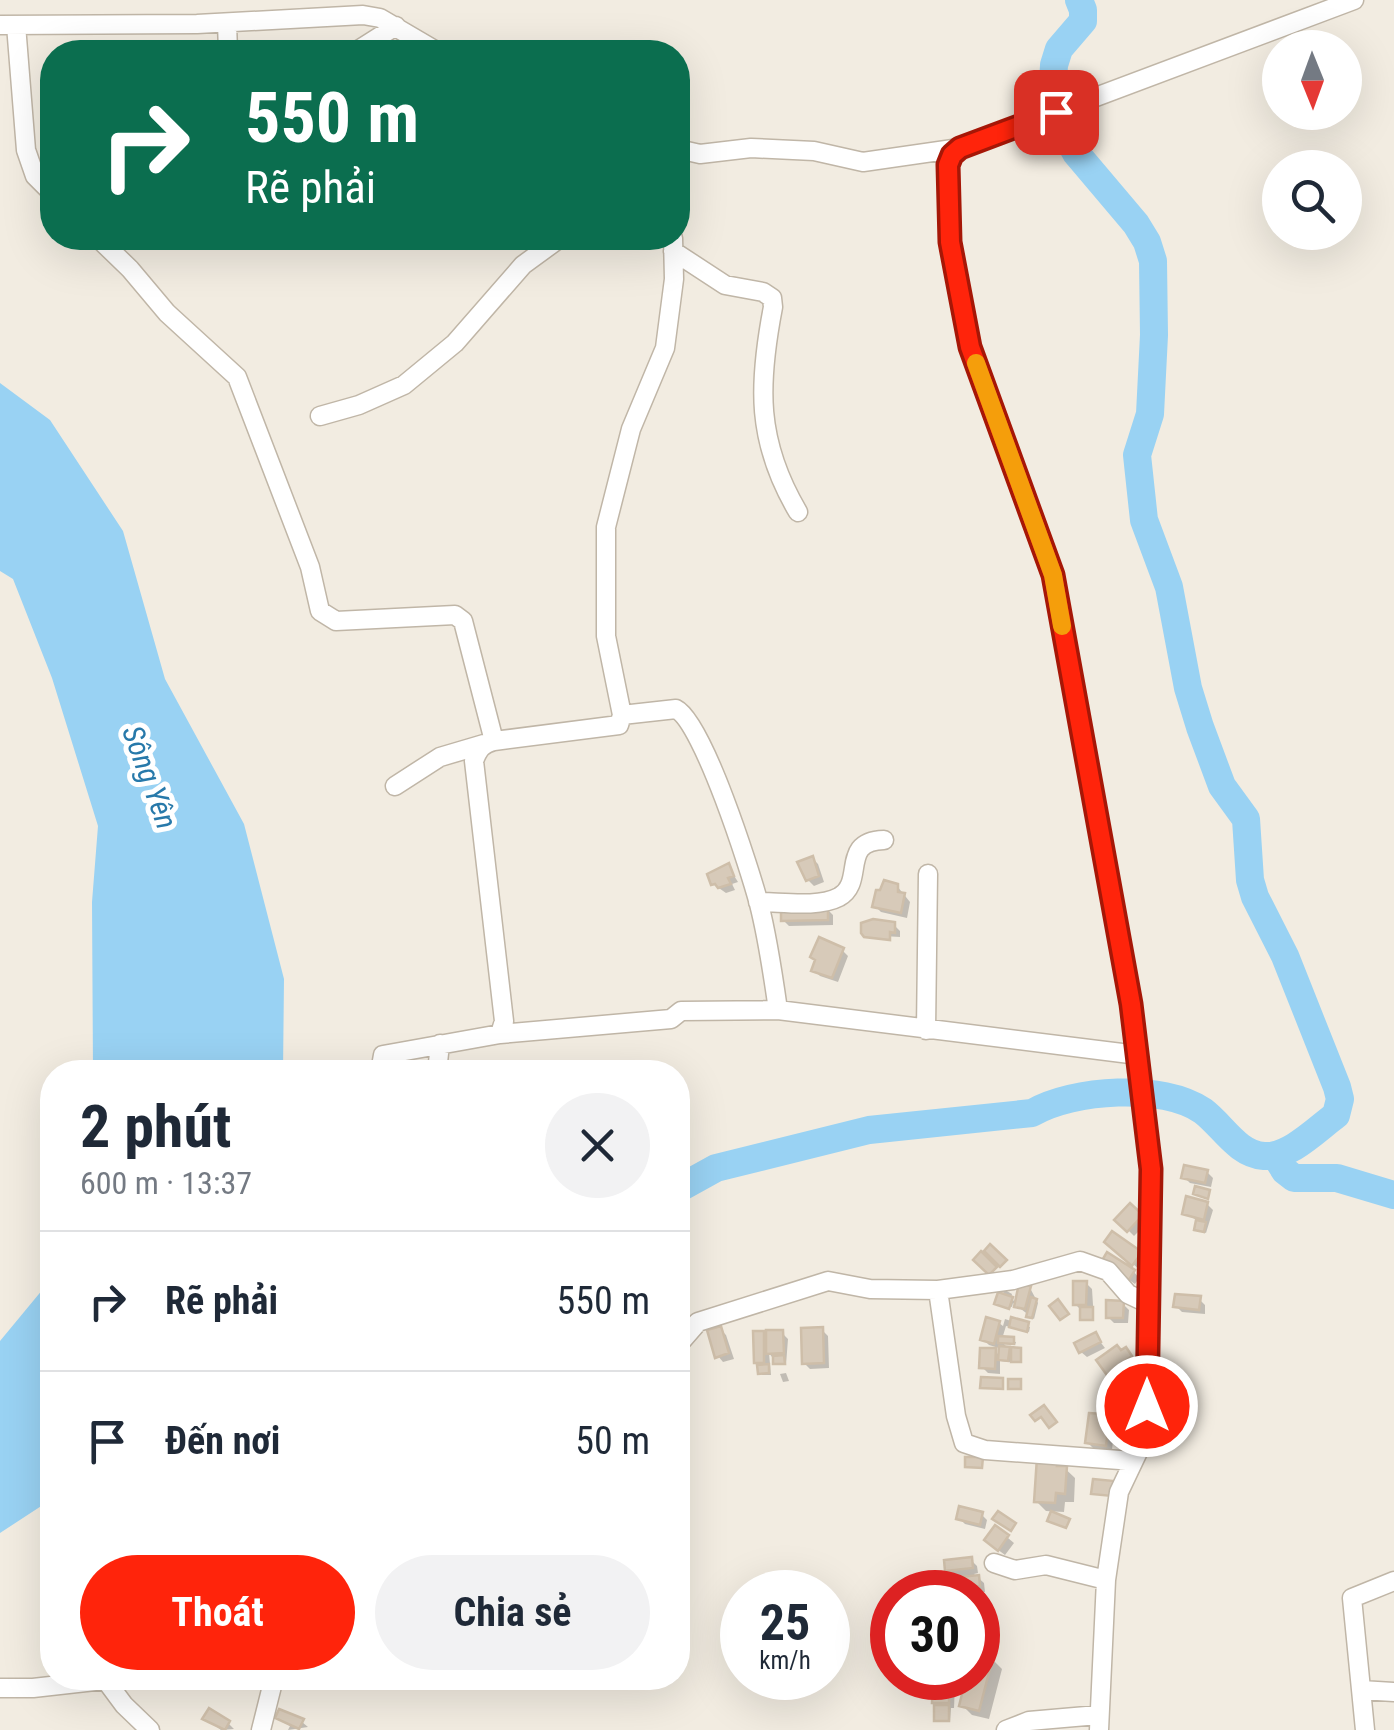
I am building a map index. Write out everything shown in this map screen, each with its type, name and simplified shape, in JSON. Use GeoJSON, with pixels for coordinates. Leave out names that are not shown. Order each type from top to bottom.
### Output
{"type":"FeatureCollection","features":[{"type":"Feature","properties":{"kind":"street"},"geometry":{"type":"LineString","coordinates":[[690,152],[814,150],[863,162],[960,148],[1354,0]]}},
{"type":"Feature","properties":{"kind":"street"},"geometry":{"type":"LineString","coordinates":[[40,181],[26,150],[8,25],[226,22],[374,8],[419,40]]}},
{"type":"Feature","properties":{"kind":"street"},"geometry":{"type":"LineString","coordinates":[[226,22],[227,40]]}},
{"type":"Feature","properties":{"kind":"street"},"geometry":{"type":"LineString","coordinates":[[374,40],[396,26]]}},
{"type":"Feature","properties":{"kind":"street"},"geometry":{"type":"LineString","coordinates":[[960,148],[948,165],[950,242],[970,347],[1053,575],[1139,1063],[1151,1169],[1147,1406],[1133,1461],[1118,1492],[1106,1580],[1099,1722],[1030,1721],[1006,1730]]}},
{"type":"Feature","properties":{"kind":"street"},"geometry":{"type":"LineString","coordinates":[[110,250],[167,313],[238,377],[310,566],[320,611],[336,621],[455,615],[463,621],[489,742]]}},
{"type":"Feature","properties":{"kind":"street"},"geometry":{"type":"LineString","coordinates":[[320,416],[359,405],[404,385],[464,334],[523,265],[544,250]]}},
{"type":"Feature","properties":{"kind":"street"},"geometry":{"type":"LineString","coordinates":[[395,786],[440,757],[489,742],[618,725],[622,715],[606,636],[606,528],[631,429],[664,348],[674,279],[673,250]]}},
{"type":"Feature","properties":{"kind":"street"},"geometry":{"type":"LineString","coordinates":[[681,250],[725,285],[764,292],[772,298],[762,376],[763,416],[773,464],[798,512]]}},
{"type":"Feature","properties":{"kind":"street"},"geometry":{"type":"LineString","coordinates":[[622,715],[676,709],[688,718],[712,767],[758,902],[778,1010]]}},
{"type":"Feature","properties":{"kind":"street"},"geometry":{"type":"LineString","coordinates":[[489,742],[474,761],[504,1021],[500,1034]]}},
{"type":"Feature","properties":{"kind":"street"},"geometry":{"type":"LineString","coordinates":[[758,902],[824,901],[841,896],[851,884],[860,849],[868,842],[884,840]]}},
{"type":"Feature","properties":{"kind":"street"},"geometry":{"type":"LineString","coordinates":[[926,1030],[928,874]]}},
{"type":"Feature","properties":{"kind":"street"},"geometry":{"type":"LineString","coordinates":[[382,1060],[383,1055],[500,1034],[671,1019],[680,1011],[778,1010],[1139,1063]]}},
{"type":"Feature","properties":{"kind":"street"},"geometry":{"type":"LineString","coordinates":[[438,1060],[440,1044]]}},
{"type":"Feature","properties":{"kind":"street"},"geometry":{"type":"LineString","coordinates":[[690,1332],[698,1322],[828,1281],[870,1290],[938,1290],[1014,1280],[1080,1260],[1108,1271],[1128,1294],[1147,1303]]}},
{"type":"Feature","properties":{"kind":"street"},"geometry":{"type":"LineString","coordinates":[[938,1290],[956,1416],[964,1443],[985,1450],[1133,1461]]}},
{"type":"Feature","properties":{"kind":"street"},"geometry":{"type":"LineString","coordinates":[[994,1563],[1015,1570],[1046,1565],[1106,1580]]}},
{"type":"Feature","properties":{"kind":"street"},"geometry":{"type":"LineString","coordinates":[[1364,1730],[1352,1598],[1394,1581]]}},
{"type":"Feature","properties":{"kind":"street"},"geometry":{"type":"LineString","coordinates":[[0,1688],[40,1687]]}},
{"type":"Feature","properties":{"kind":"street"},"geometry":{"type":"LineString","coordinates":[[114,1690],[150,1730]]}},
{"type":"Feature","properties":{"kind":"street"},"geometry":{"type":"LineString","coordinates":[[262,1730],[271,1690]]}},
{"type":"Feature","properties":{"kind":"street"},"geometry":{"type":"LineString","coordinates":[[1361,1690],[1394,1692]]}},
{"type":"Feature","properties":{"kind":"water","name":"Sông Yên"},"geometry":{"type":"Polygon","coordinates":[[[0,383],[50,420],[123,531],[165,679],[244,824],[284,979],[283,1060],[93,1060],[92,902],[98,826],[52,678],[13,579],[0,571],[0,383]]]}},
{"type":"Feature","properties":{"kind":"water"},"geometry":{"type":"Polygon","coordinates":[[[40,1293],[40,1507],[0,1533],[0,1341],[40,1293]]]}},
{"type":"Feature","properties":{"kind":"building"},"geometry":{"type":"Polygon","coordinates":[[[813,856],[819,876],[806,881],[797,862],[813,856]]]}},
{"type":"Feature","properties":{"kind":"building"},"geometry":{"type":"Polygon","coordinates":[[[729,863],[734,876],[728,878],[731,884],[718,888],[711,885],[707,874],[729,863]]]}},
{"type":"Feature","properties":{"kind":"building"},"geometry":{"type":"Polygon","coordinates":[[[884,880],[898,884],[898,892],[905,893],[901,913],[872,907],[876,890],[880,890],[884,880]]]}},
{"type":"Feature","properties":{"kind":"building"},"geometry":{"type":"Polygon","coordinates":[[[828,906],[828,920],[781,921],[781,908],[828,906]]]}},
{"type":"Feature","properties":{"kind":"building"},"geometry":{"type":"Polygon","coordinates":[[[873,919],[895,922],[890,940],[864,937],[861,923],[873,919]]]}},
{"type":"Feature","properties":{"kind":"building"},"geometry":{"type":"Polygon","coordinates":[[[819,937],[844,948],[832,978],[811,971],[815,960],[810,957],[819,937]]]}},
{"type":"Feature","properties":{"kind":"building"},"geometry":{"type":"Polygon","coordinates":[[[1184,1165],[1208,1170],[1205,1183],[1181,1178],[1184,1165]]]}},
{"type":"Feature","properties":{"kind":"building"},"geometry":{"type":"Polygon","coordinates":[[[1195,1186],[1210,1190],[1208,1199],[1193,1194],[1195,1186]]]}},
{"type":"Feature","properties":{"kind":"building"},"geometry":{"type":"Polygon","coordinates":[[[1186,1196],[1208,1202],[1204,1220],[1182,1214],[1186,1196]]]}},
{"type":"Feature","properties":{"kind":"building"},"geometry":{"type":"Polygon","coordinates":[[[1130,1203],[1143,1215],[1127,1232],[1114,1220],[1130,1203]]]}},
{"type":"Feature","properties":{"kind":"building"},"geometry":{"type":"Polygon","coordinates":[[[1196,1220],[1206,1222],[1204,1232],[1194,1230],[1196,1220]]]}},
{"type":"Feature","properties":{"kind":"building"},"geometry":{"type":"Polygon","coordinates":[[[1112,1231],[1142,1252],[1132,1266],[1104,1242],[1112,1231]]]}},
{"type":"Feature","properties":{"kind":"building"},"geometry":{"type":"Polygon","coordinates":[[[990,1244],[1007,1260],[1000,1267],[984,1251],[990,1244]]]}},
{"type":"Feature","properties":{"kind":"building"},"geometry":{"type":"Polygon","coordinates":[[[981,1251],[997,1267],[989,1275],[973,1260],[981,1251]]]}},
{"type":"Feature","properties":{"kind":"building"},"geometry":{"type":"Polygon","coordinates":[[[1107,1252],[1135,1270],[1129,1280],[1101,1262],[1107,1252]]]}},
{"type":"Feature","properties":{"kind":"building"},"geometry":{"type":"Polygon","coordinates":[[[1073,1281],[1087,1281],[1086,1305],[1073,1305],[1073,1281]]]}},
{"type":"Feature","properties":{"kind":"building"},"geometry":{"type":"Polygon","coordinates":[[[1019,1283],[1031,1286],[1025,1309],[1014,1307],[1019,1283]]]}},
{"type":"Feature","properties":{"kind":"building"},"geometry":{"type":"Polygon","coordinates":[[[998,1292],[1013,1297],[1009,1309],[994,1304],[998,1292]]]}},
{"type":"Feature","properties":{"kind":"building"},"geometry":{"type":"Polygon","coordinates":[[[1175,1294],[1201,1296],[1199,1310],[1173,1307],[1175,1294]]]}},
{"type":"Feature","properties":{"kind":"building"},"geometry":{"type":"Polygon","coordinates":[[[1031,1297],[1037,1299],[1032,1318],[1026,1317],[1031,1297]]]}},
{"type":"Feature","properties":{"kind":"building"},"geometry":{"type":"Polygon","coordinates":[[[1058,1299],[1069,1314],[1060,1320],[1049,1306],[1058,1299]]]}},
{"type":"Feature","properties":{"kind":"building"},"geometry":{"type":"Polygon","coordinates":[[[1106,1300],[1124,1301],[1123,1318],[1106,1318],[1106,1300]]]}},
{"type":"Feature","properties":{"kind":"building"},"geometry":{"type":"Polygon","coordinates":[[[1080,1307],[1093,1307],[1093,1320],[1080,1320],[1080,1307]]]}},
{"type":"Feature","properties":{"kind":"building"},"geometry":{"type":"Polygon","coordinates":[[[986,1317],[1000,1321],[994,1344],[980,1340],[986,1317]]]}},
{"type":"Feature","properties":{"kind":"building"},"geometry":{"type":"Polygon","coordinates":[[[1011,1317],[1029,1322],[1027,1332],[1009,1327],[1011,1317]]]}},
{"type":"Feature","properties":{"kind":"building"},"geometry":{"type":"Polygon","coordinates":[[[721,1326],[729,1353],[715,1358],[707,1330],[721,1326]]]}},
{"type":"Feature","properties":{"kind":"building"},"geometry":{"type":"Polygon","coordinates":[[[823,1327],[824,1363],[802,1364],[801,1328],[823,1327]]]}},
{"type":"Feature","properties":{"kind":"building"},"geometry":{"type":"Polygon","coordinates":[[[766,1330],[783,1330],[784,1353],[766,1354],[766,1330]]]}},
{"type":"Feature","properties":{"kind":"building"},"geometry":{"type":"Polygon","coordinates":[[[753,1331],[764,1331],[764,1363],[754,1363],[753,1331]]]}},
{"type":"Feature","properties":{"kind":"building"},"geometry":{"type":"Polygon","coordinates":[[[1096,1332],[1101,1342],[1079,1353],[1074,1343],[1096,1332]]]}},
{"type":"Feature","properties":{"kind":"building"},"geometry":{"type":"Polygon","coordinates":[[[998,1336],[1014,1337],[1014,1344],[998,1343],[998,1336]]]}},
{"type":"Feature","properties":{"kind":"building"},"geometry":{"type":"Polygon","coordinates":[[[1117,1345],[1121,1350],[1126,1347],[1132,1356],[1127,1360],[1130,1364],[1109,1378],[1096,1360],[1117,1345]]]}},
{"type":"Feature","properties":{"kind":"building"},"geometry":{"type":"Polygon","coordinates":[[[999,1346],[1010,1347],[1008,1361],[998,1360],[999,1346]]]}},
{"type":"Feature","properties":{"kind":"building"},"geometry":{"type":"Polygon","coordinates":[[[1011,1347],[1021,1348],[1021,1362],[1011,1362],[1011,1347]]]}},
{"type":"Feature","properties":{"kind":"building"},"geometry":{"type":"Polygon","coordinates":[[[980,1348],[996,1348],[995,1369],[979,1368],[980,1348]]]}},
{"type":"Feature","properties":{"kind":"building"},"geometry":{"type":"Polygon","coordinates":[[[784,1355],[785,1364],[773,1364],[773,1356],[784,1355]]]}},
{"type":"Feature","properties":{"kind":"building"},"geometry":{"type":"Polygon","coordinates":[[[769,1364],[769,1373],[758,1374],[757,1365],[769,1364]]]}},
{"type":"Feature","properties":{"kind":"building"},"geometry":{"type":"Polygon","coordinates":[[[981,1377],[1003,1378],[1003,1389],[980,1388],[981,1377]]]}},
{"type":"Feature","properties":{"kind":"building"},"geometry":{"type":"Polygon","coordinates":[[[1008,1379],[1021,1379],[1021,1389],[1008,1389],[1008,1379]]]}},
{"type":"Feature","properties":{"kind":"building"},"geometry":{"type":"Polygon","coordinates":[[[1044,1405],[1057,1422],[1049,1428],[1041,1417],[1035,1421],[1030,1415],[1044,1405]]]}},
{"type":"Feature","properties":{"kind":"building"},"geometry":{"type":"Polygon","coordinates":[[[1089,1413],[1102,1414],[1101,1420],[1109,1421],[1106,1446],[1085,1443],[1089,1413]]]}},
{"type":"Feature","properties":{"kind":"building"},"geometry":{"type":"Polygon","coordinates":[[[965,1457],[983,1457],[982,1468],[965,1467],[965,1457]]]}},
{"type":"Feature","properties":{"kind":"building"},"geometry":{"type":"Polygon","coordinates":[[[1037,1457],[1058,1459],[1057,1466],[1067,1466],[1065,1494],[1056,1493],[1055,1503],[1034,1502],[1037,1457]]]}},
{"type":"Feature","properties":{"kind":"building"},"geometry":{"type":"Polygon","coordinates":[[[1093,1479],[1114,1481],[1112,1496],[1091,1494],[1093,1479]]]}},
{"type":"Feature","properties":{"kind":"building"},"geometry":{"type":"Polygon","coordinates":[[[959,1506],[983,1512],[980,1525],[956,1519],[959,1506]]]}},
{"type":"Feature","properties":{"kind":"building"},"geometry":{"type":"Polygon","coordinates":[[[998,1511],[1016,1523],[1011,1531],[992,1519],[998,1511]]]}},
{"type":"Feature","properties":{"kind":"building"},"geometry":{"type":"Polygon","coordinates":[[[1051,1511],[1070,1519],[1066,1528],[1047,1521],[1051,1511]]]}},
{"type":"Feature","properties":{"kind":"building"},"geometry":{"type":"Polygon","coordinates":[[[995,1525],[1009,1535],[998,1551],[984,1540],[995,1525]]]}},
{"type":"Feature","properties":{"kind":"building"},"geometry":{"type":"Polygon","coordinates":[[[972,1557],[973,1568],[945,1570],[944,1560],[972,1557]]]}},
{"type":"Feature","properties":{"kind":"building"},"geometry":{"type":"Polygon","coordinates":[[[960,1700],[982,1700],[979,1711],[959,1706],[960,1700]]]}},
{"type":"Feature","properties":{"kind":"building"},"geometry":{"type":"Polygon","coordinates":[[[934,1705],[949,1705],[949,1721],[934,1721],[934,1705]]]}},
{"type":"Feature","properties":{"kind":"building"},"geometry":{"type":"Polygon","coordinates":[[[209,1708],[230,1721],[225,1730],[202,1719],[209,1708]]]}},
{"type":"Feature","properties":{"kind":"building"},"geometry":{"type":"Polygon","coordinates":[[[279,1709],[304,1719],[299,1729],[275,1718],[279,1709]]]}},
{"type":"Feature","properties":{"kind":"waterway"},"geometry":{"type":"LineString","coordinates":[[690,1182],[716,1168],[869,1130],[1032,1113],[1094,1094],[1142,1093],[1186,1102],[1203,1111],[1246,1150],[1264,1156],[1293,1148],[1336,1115],[1340,1099],[1337,1087],[1285,956],[1255,897],[1250,880],[1246,819],[1222,786],[1200,727],[1188,688],[1169,587],[1144,520],[1137,455],[1150,414],[1153,261],[1136,224],[1076,153],[1062,128],[1053,83],[1054,65],[1059,49],[1083,21],[1079,0]]}},
{"type":"Feature","properties":{"kind":"waterway"},"geometry":{"type":"LineString","coordinates":[[1275,1155],[1294,1178],[1337,1178],[1394,1195]]}},
{"type":"Feature","properties":{"kind":"slow traffic"},"geometry":{"type":"LineString","coordinates":[[976,363],[1053,575],[1062,626]]}},
{"type":"Feature","properties":{"kind":"route"},"geometry":{"type":"LineString","coordinates":[[1056,112],[960,148],[952,155],[948,165],[950,242],[970,347],[1053,575],[1131,1004],[1151,1169],[1147,1406]]}}]}
